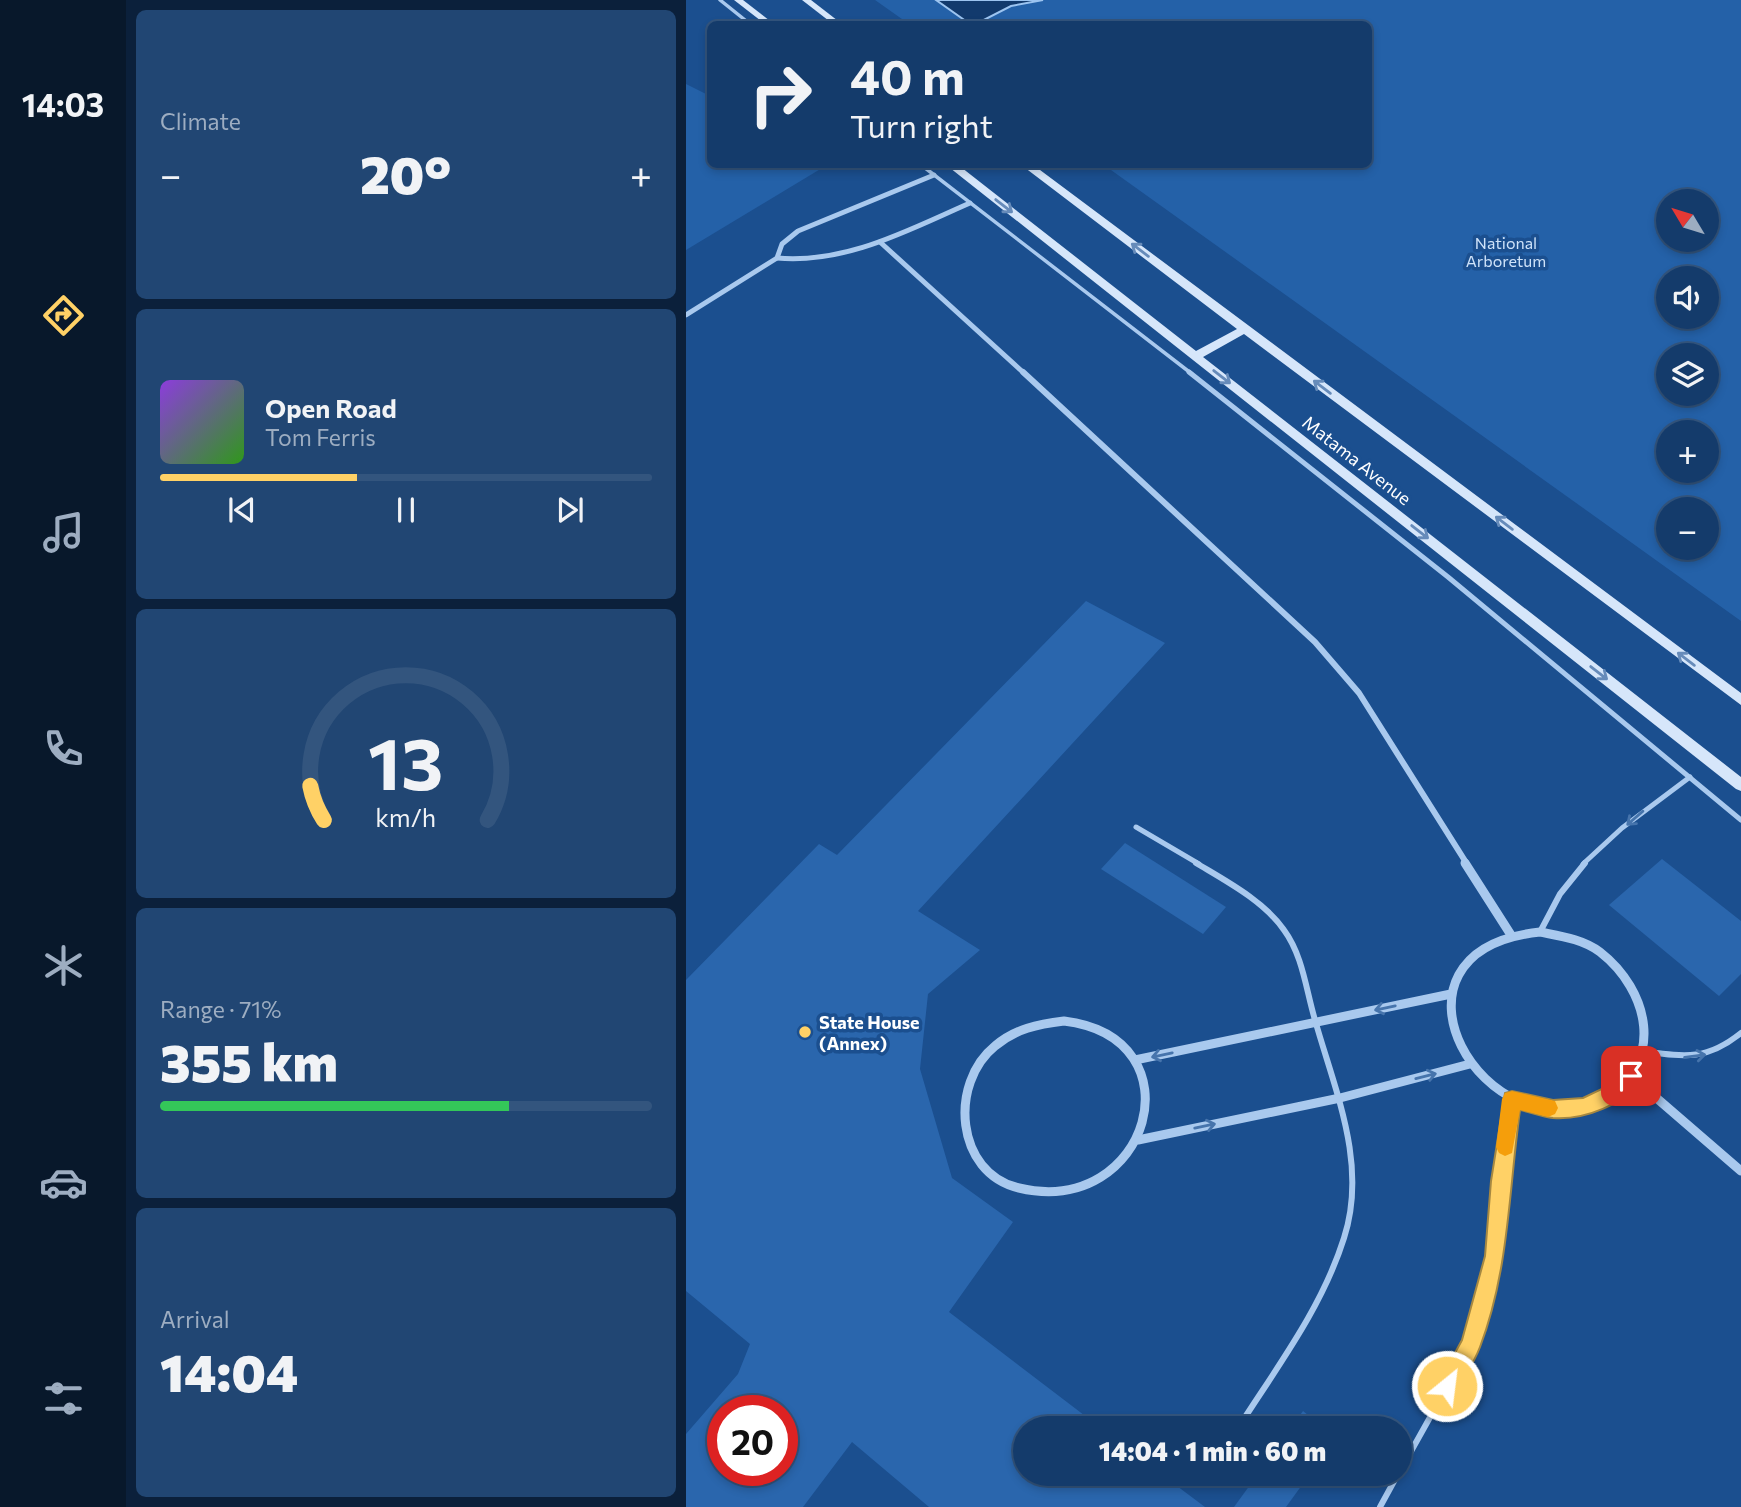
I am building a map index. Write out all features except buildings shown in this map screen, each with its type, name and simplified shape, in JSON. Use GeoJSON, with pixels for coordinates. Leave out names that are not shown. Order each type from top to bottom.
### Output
{"type":"FeatureCollection","features":[{"type":"Feature","properties":{"kind":"main road"},"geometry":{"type":"LineString","coordinates":[[738,0],[766,21]]}},
{"type":"Feature","properties":{"kind":"main road"},"geometry":{"type":"LineString","coordinates":[[806,0],[834,21]]}},
{"type":"Feature","properties":{"kind":"main road","name":"Matama Avenue"},"geometry":{"type":"LineString","coordinates":[[955,168],[1741,785]]}},
{"type":"Feature","properties":{"kind":"main road","name":"Matama Avenue"},"geometry":{"type":"LineString","coordinates":[[1030,168],[1741,700]]}},
{"type":"Feature","properties":{"kind":"main road"},"geometry":{"type":"LineString","coordinates":[[1195,356],[1245,330]]}},
{"type":"Feature","properties":{"kind":"street"},"geometry":{"type":"LineString","coordinates":[[686,315],[776,258],[782,244],[798,230],[934,175]]}},
{"type":"Feature","properties":{"kind":"street"},"geometry":{"type":"LineString","coordinates":[[776,258],[797,262],[829,258],[880,242],[970,203]]}},
{"type":"Feature","properties":{"kind":"street"},"geometry":{"type":"LineString","coordinates":[[880,242],[1253,582],[1315,642],[1359,693],[1511,934]]}},
{"type":"Feature","properties":{"kind":"street"},"geometry":{"type":"LineString","coordinates":[[1540,932],[1570,937],[1598,951],[1621,971],[1637,996],[1646,1023],[1643,1051],[1631,1076],[1611,1094],[1584,1106],[1553,1109],[1512,1099],[1493,1087],[1470,1065],[1456,1042],[1450,1017],[1451,994],[1462,967],[1483,947],[1511,934],[1540,932]]}},
{"type":"Feature","properties":{"kind":"street"},"geometry":{"type":"LineString","coordinates":[[1135,1060],[1451,994]]}},
{"type":"Feature","properties":{"kind":"street"},"geometry":{"type":"LineString","coordinates":[[1064,1021],[1092,1026],[1117,1040],[1135,1060],[1145,1085],[1146,1112],[1138,1140],[1119,1165],[1094,1184],[1063,1193],[1031,1194],[1003,1183],[980,1164],[967,1139],[962,1110],[969,1082],[984,1056],[1007,1037],[1035,1025],[1064,1021]]}},
{"type":"Feature","properties":{"kind":"street"},"geometry":{"type":"LineString","coordinates":[[1138,1140],[1340,1098],[1470,1065]]}},
{"type":"Feature","properties":{"kind":"street"},"geometry":{"type":"LineString","coordinates":[[1631,1076],[1741,1171]]}},
{"type":"Feature","properties":{"kind":"lane"},"geometry":{"type":"LineString","coordinates":[[720,0],[746,21]]}},
{"type":"Feature","properties":{"kind":"lane"},"geometry":{"type":"LineString","coordinates":[[925,168],[1165,353],[1426,560],[1741,820]]}},
{"type":"Feature","properties":{"kind":"lane"},"geometry":{"type":"LineString","coordinates":[[1540,932],[1563,889],[1590,858],[1653,803],[1690,777]]}},
{"type":"Feature","properties":{"kind":"lane"},"geometry":{"type":"LineString","coordinates":[[1136,827],[1237,890],[1275,918],[1295,947],[1340,1098],[1353,1168],[1348,1233],[1324,1292],[1246,1416]]}},
{"type":"Feature","properties":{"kind":"lane"},"geometry":{"type":"LineString","coordinates":[[1643,1051],[1694,1059],[1724,1049],[1741,1034]]}},
{"type":"Feature","properties":{"kind":"lane"},"geometry":{"type":"LineString","coordinates":[[1412,1449],[1471,1344],[1495,1256],[1501,1181],[1512,1099]]}},
{"type":"Feature","properties":{"kind":"lane"},"geometry":{"type":"LineString","coordinates":[[1380,1507],[1391,1486]]}},
{"type":"Feature","properties":{"kind":"green space","name":"National Arboretum"},"geometry":{"type":"Polygon","coordinates":[[[875,0],[1741,0],[1741,621],[1108,168],[1372,168],[1372,21],[905,21],[875,0]]]}},
{"type":"Feature","properties":{"kind":"green space"},"geometry":{"type":"Polygon","coordinates":[[[686,84],[707,94],[707,168],[822,168],[686,250],[686,84]]]}},
{"type":"Feature","properties":{"kind":"shaded area"},"geometry":{"type":"Polygon","coordinates":[[[936,0],[1043,0],[1011,6],[982,21],[966,21],[936,0]]]}},
{"type":"Feature","properties":{"kind":"slow traffic"},"geometry":{"type":"LineString","coordinates":[[1505,1147],[1512,1099],[1548,1108]]}},
{"type":"Feature","properties":{"kind":"place","name":"State House (Annex)"},"geometry":{"type":"Point","coordinates":[805,1032]}},
{"type":"Feature","properties":{"kind":"route"},"geometry":{"type":"LineString","coordinates":[[1447,1386],[1471,1344],[1495,1256],[1501,1181],[1512,1099],[1553,1109],[1584,1106],[1611,1094],[1631,1076]]}}]}
